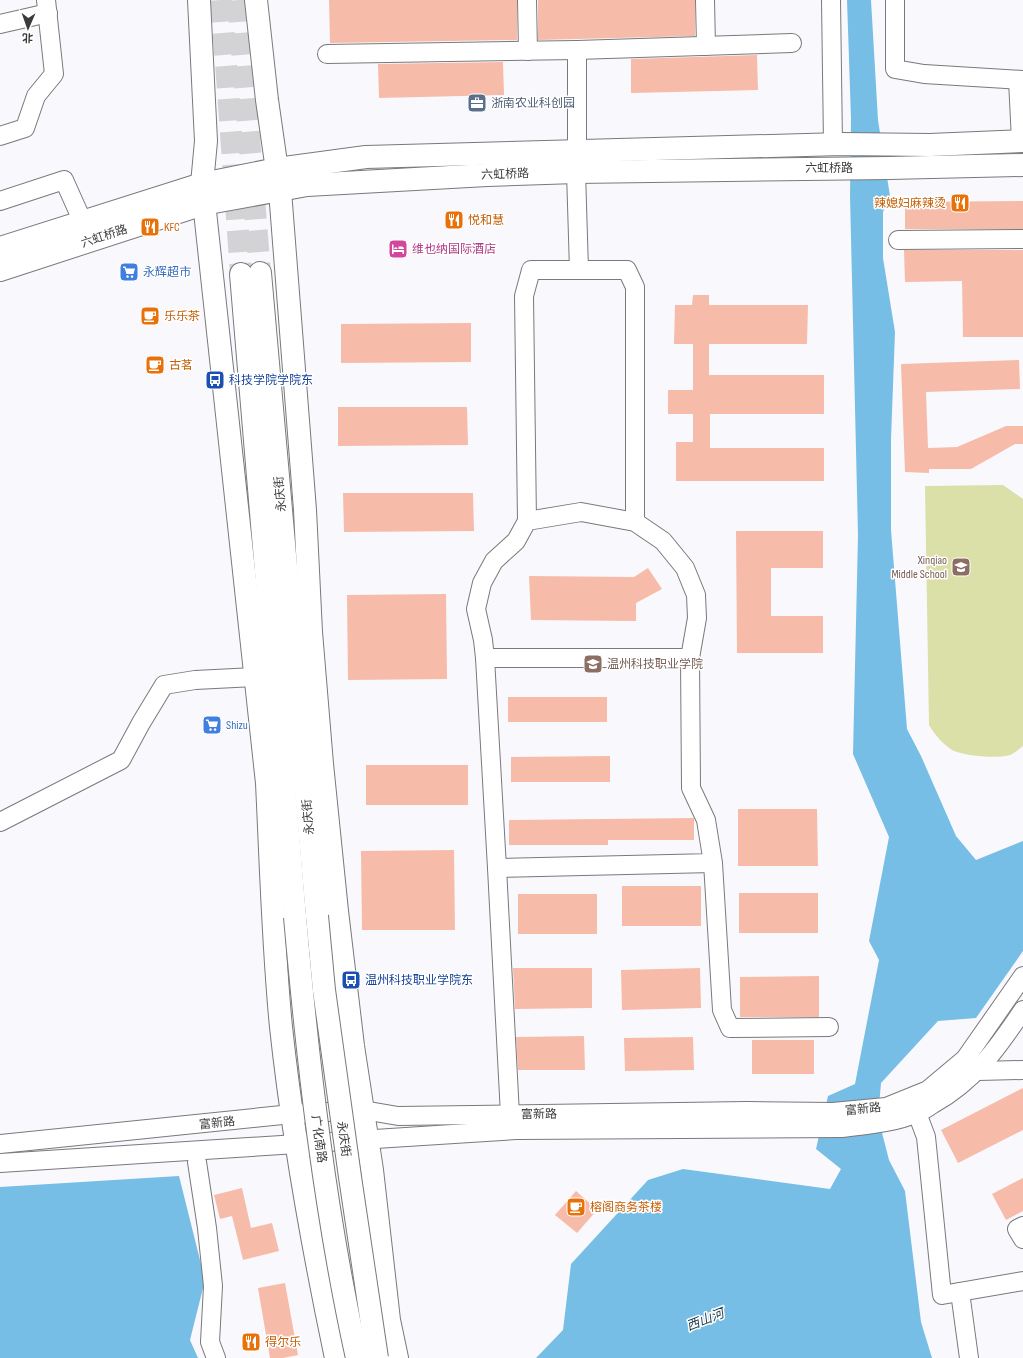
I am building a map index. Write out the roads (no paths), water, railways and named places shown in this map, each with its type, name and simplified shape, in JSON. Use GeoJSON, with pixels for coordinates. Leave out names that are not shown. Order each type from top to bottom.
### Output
{"type":"FeatureCollection","features":[{"type":"Feature","properties":{"kind":"main road"},"geometry":{"type":"LineString","coordinates":[[199,0],[206,141],[203,194],[266,783],[273,926],[279,996],[292,1114],[302,1178],[336,1358]]}},
{"type":"Feature","properties":{"kind":"main road"},"geometry":{"type":"LineString","coordinates":[[256,0],[267,100],[280,191],[305,510],[311,632],[332,864],[350,1016],[368,1140],[389,1320],[397,1358]]}},
{"type":"Feature","properties":{"kind":"main road","name":"六虹桥路"},"geometry":{"type":"LineString","coordinates":[[0,248],[203,194],[280,191],[307,186],[480,176],[576,161],[837,144],[930,145],[1022,141]]}},
{"type":"Feature","properties":{"kind":"main road","name":"六虹桥路"},"geometry":{"type":"LineString","coordinates":[[0,270],[203,194],[278,169],[366,156],[844,168],[1023,165]]}},
{"type":"Feature","properties":{"kind":"main road","name":"永庆街"},"geometry":{"type":"LineString","coordinates":[[295,917],[251,273],[299,712],[324,990],[377,1358]]}},
{"type":"Feature","properties":{"kind":"main road"},"geometry":{"type":"LineString","coordinates":[[299,712],[307,558]]}},
{"type":"Feature","properties":{"kind":"main road","name":"广化南路"},"geometry":{"type":"LineString","coordinates":[[295,917],[317,1128],[348,1316],[357,1358]]}},
{"type":"Feature","properties":{"kind":"street"},"geometry":{"type":"LineString","coordinates":[[191,0],[200,27]]}},
{"type":"Feature","properties":{"kind":"street"},"geometry":{"type":"LineString","coordinates":[[527,0],[528,50]]}},
{"type":"Feature","properties":{"kind":"street"},"geometry":{"type":"LineString","coordinates":[[705,0],[706,46]]}},
{"type":"Feature","properties":{"kind":"street"},"geometry":{"type":"LineString","coordinates":[[831,0],[837,144]]}},
{"type":"Feature","properties":{"kind":"street"},"geometry":{"type":"LineString","coordinates":[[895,0],[895,69],[924,74],[1020,80],[1022,141]]}},
{"type":"Feature","properties":{"kind":"street"},"geometry":{"type":"LineString","coordinates":[[0,24],[47,7],[54,74],[36,96],[25,128],[0,136]]}},
{"type":"Feature","properties":{"kind":"street"},"geometry":{"type":"LineString","coordinates":[[327,54],[577,50],[792,43]]}},
{"type":"Feature","properties":{"kind":"street"},"geometry":{"type":"LineString","coordinates":[[577,50],[576,161],[578,270]]}},
{"type":"Feature","properties":{"kind":"street"},"geometry":{"type":"LineString","coordinates":[[0,201],[64,180],[81,218]]}},
{"type":"Feature","properties":{"kind":"street"},"geometry":{"type":"LineString","coordinates":[[898,240],[1023,238]]}},
{"type":"Feature","properties":{"kind":"street"},"geometry":{"type":"LineString","coordinates":[[510,1115],[485,658],[483,640],[476,609],[482,584],[494,561],[516,541],[527,521],[524,296],[531,270],[627,270],[635,287],[636,522]]}},
{"type":"Feature","properties":{"kind":"street"},"geometry":{"type":"LineString","coordinates":[[527,521],[581,512],[636,522],[663,541],[685,568],[696,595],[697,618],[690,658],[690,788],[706,820],[713,863],[722,1010],[730,1028],[829,1027]]}},
{"type":"Feature","properties":{"kind":"street"},"geometry":{"type":"LineString","coordinates":[[485,658],[690,658]]}},
{"type":"Feature","properties":{"kind":"street"},"geometry":{"type":"LineString","coordinates":[[0,822],[121,760],[164,685],[195,680],[255,676]]}},
{"type":"Feature","properties":{"kind":"street"},"geometry":{"type":"LineString","coordinates":[[497,868],[713,863]]}},
{"type":"Feature","properties":{"kind":"street","name":"富新路"},"geometry":{"type":"LineString","coordinates":[[0,1163],[516,1130],[842,1128],[884,1115],[928,1090],[965,1059],[1023,976]]}},
{"type":"Feature","properties":{"kind":"street","name":"富新路"},"geometry":{"type":"LineString","coordinates":[[0,1144],[292,1114],[363,1110],[398,1116],[747,1111],[847,1111],[884,1115],[917,1113],[949,1095],[978,1071],[1005,1037],[1023,1010]]}},
{"type":"Feature","properties":{"kind":"street"},"geometry":{"type":"LineString","coordinates":[[978,1071],[1023,1070]]}},
{"type":"Feature","properties":{"kind":"street"},"geometry":{"type":"LineString","coordinates":[[917,1113],[926,1136],[942,1295],[1023,1281]]}},
{"type":"Feature","properties":{"kind":"street"},"geometry":{"type":"LineString","coordinates":[[197,1162],[207,1228],[213,1286],[210,1342],[216,1358]]}},
{"type":"Feature","properties":{"kind":"street"},"geometry":{"type":"LineString","coordinates":[[1023,1226],[1017,1229],[1023,1239]]}},
{"type":"Feature","properties":{"kind":"street"},"geometry":{"type":"LineString","coordinates":[[960,1292],[969,1358]]}},
{"type":"Feature","properties":{"kind":"water","name":"西山河"},"geometry":{"type":"Polygon","coordinates":[[[847,0],[871,0],[878,120],[890,196],[883,212],[883,258],[895,332],[891,439],[891,530],[907,729],[921,756],[956,836],[976,860],[1023,841],[1023,951],[976,1018],[938,1021],[881,1083],[878,1117],[889,1160],[905,1191],[921,1322],[932,1358],[536,1358],[563,1330],[571,1264],[648,1180],[683,1169],[830,1189],[841,1169],[816,1149],[828,1096],[855,1084],[879,960],[869,941],[889,837],[853,754],[858,535],[850,195],[851,119],[847,0]]]}},
{"type":"Feature","properties":{"kind":"water"},"geometry":{"type":"Polygon","coordinates":[[[179,1176],[205,1280],[190,1340],[198,1358],[0,1358],[0,1187],[179,1176]]]}},
{"type":"Feature","properties":{"kind":"tunnel"},"geometry":{"type":"LineString","coordinates":[[221,0],[241,274]]}},
{"type":"Feature","properties":{"kind":"tunnel"},"geometry":{"type":"LineString","coordinates":[[238,0],[260,273]]}},
{"type":"Feature","properties":{"kind":"place","name":"浙南农业科创园"},"geometry":{"type":"Point","coordinates":[477,103]}},
{"type":"Feature","properties":{"kind":"place","name":"辣媳妇麻辣烫"},"geometry":{"type":"Point","coordinates":[960,203]}},
{"type":"Feature","properties":{"kind":"place","name":"悦和慧"},"geometry":{"type":"Point","coordinates":[454,220]}},
{"type":"Feature","properties":{"kind":"place","name":"KFC"},"geometry":{"type":"Point","coordinates":[150,227]}},
{"type":"Feature","properties":{"kind":"place","name":"维也纳国际酒店"},"geometry":{"type":"Point","coordinates":[398,249]}},
{"type":"Feature","properties":{"kind":"place","name":"永辉超市"},"geometry":{"type":"Point","coordinates":[129,272]}},
{"type":"Feature","properties":{"kind":"place","name":"乐乐茶"},"geometry":{"type":"Point","coordinates":[150,316]}},
{"type":"Feature","properties":{"kind":"place","name":"古茗"},"geometry":{"type":"Point","coordinates":[155,365]}},
{"type":"Feature","properties":{"kind":"place","name":"科技学院学院东"},"geometry":{"type":"Point","coordinates":[215,380]}},
{"type":"Feature","properties":{"kind":"place","name":"Xinqiao Middle School"},"geometry":{"type":"Point","coordinates":[961,567]}},
{"type":"Feature","properties":{"kind":"place","name":"温州科技职业学院"},"geometry":{"type":"Point","coordinates":[593,664]}},
{"type":"Feature","properties":{"kind":"place","name":"Shizu"},"geometry":{"type":"Point","coordinates":[212,725]}},
{"type":"Feature","properties":{"kind":"place","name":"温州科技职业学院东"},"geometry":{"type":"Point","coordinates":[351,980]}},
{"type":"Feature","properties":{"kind":"place","name":"榕阁商务茶楼"},"geometry":{"type":"Point","coordinates":[576,1207]}},
{"type":"Feature","properties":{"kind":"place","name":"得尔乐"},"geometry":{"type":"Point","coordinates":[251,1342]}}]}
